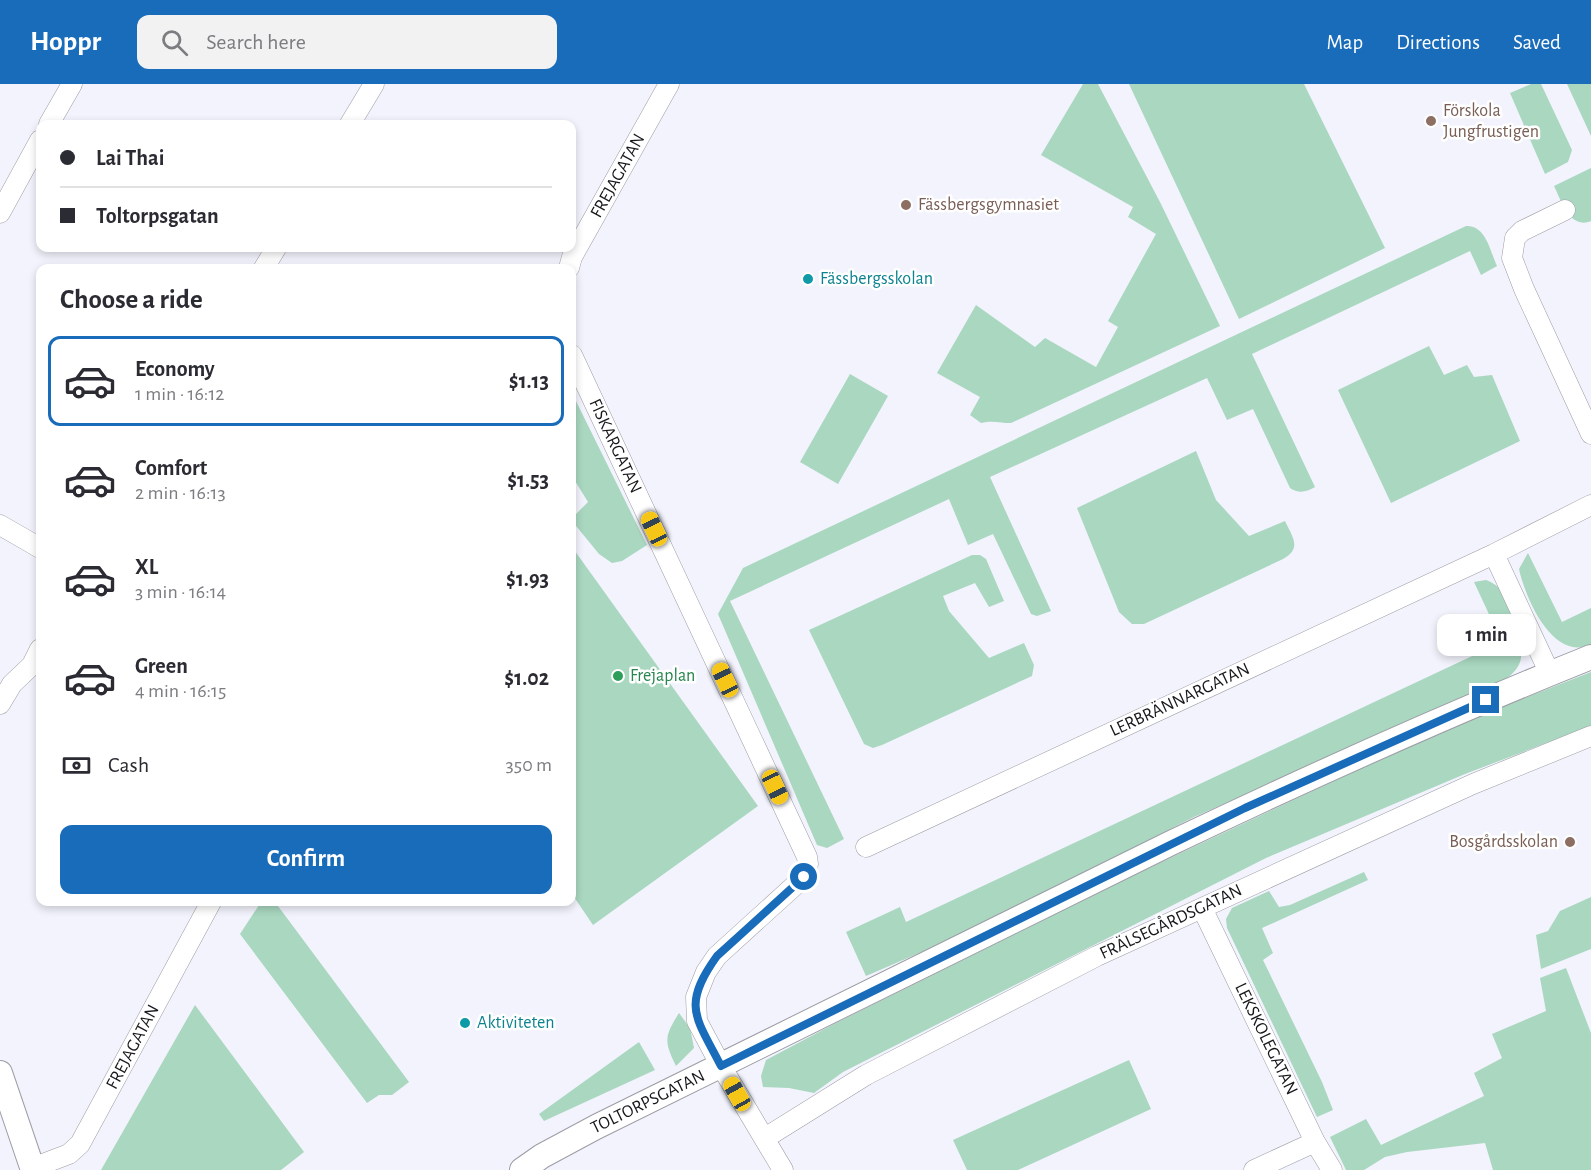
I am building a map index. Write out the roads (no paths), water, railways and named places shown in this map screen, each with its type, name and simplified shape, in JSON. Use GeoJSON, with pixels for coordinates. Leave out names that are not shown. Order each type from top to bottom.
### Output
{"type":"FeatureCollection","features":[{"type":"Feature","properties":{"kind":"street"},"geometry":{"type":"LineString","coordinates":[[51,120],[72,84]]}},
{"type":"Feature","properties":{"kind":"street"},"geometry":{"type":"LineString","coordinates":[[352,120],[374,84]]}},
{"type":"Feature","properties":{"kind":"street","name":"FREJAGATAN"},"geometry":{"type":"LineString","coordinates":[[576,249],[660,87]]}},
{"type":"Feature","properties":{"kind":"street"},"geometry":{"type":"LineString","coordinates":[[0,213],[36,147]]}},
{"type":"Feature","properties":{"kind":"street"},"geometry":{"type":"LineString","coordinates":[[1565,210],[1522,231],[1515,238],[1512,258],[1591,434]]}},
{"type":"Feature","properties":{"kind":"street","name":"FISKARGATAN"},"geometry":{"type":"LineString","coordinates":[[576,364],[807,857],[807,870],[804,877],[717,956],[706,972],[696,997],[697,1021],[783,1170]]}},
{"type":"Feature","properties":{"kind":"street","name":"LERBRÄNNARGATAN"},"geometry":{"type":"LineString","coordinates":[[866,847],[1494,554],[1591,505]]}},
{"type":"Feature","properties":{"kind":"street"},"geometry":{"type":"LineString","coordinates":[[0,525],[36,546]]}},
{"type":"Feature","properties":{"kind":"street"},"geometry":{"type":"LineString","coordinates":[[1494,554],[1550,674]]}},
{"type":"Feature","properties":{"kind":"street"},"geometry":{"type":"LineString","coordinates":[[0,704],[12,684],[32,665],[36,657]]}},
{"type":"Feature","properties":{"kind":"street","name":"TOLTORPSGATAN"},"geometry":{"type":"LineString","coordinates":[[522,1170],[542,1156],[596,1127],[1253,804],[1443,718],[1591,657]]}},
{"type":"Feature","properties":{"kind":"street","name":"FRÄLSEGÅRDSGATAN"},"geometry":{"type":"LineString","coordinates":[[765,1138],[877,1070],[1097,956],[1473,784],[1591,736]]}},
{"type":"Feature","properties":{"kind":"street","name":"FREJAGATAN"},"geometry":{"type":"LineString","coordinates":[[32,1169],[69,1154],[80,1144],[209,906]]}},
{"type":"Feature","properties":{"kind":"street","name":"LEKSKOLEGATAN"},"geometry":{"type":"LineString","coordinates":[[1202,908],[1315,1142],[1332,1170]]}},
{"type":"Feature","properties":{"kind":"street"},"geometry":{"type":"LineString","coordinates":[[0,1073],[32,1169]]}},
{"type":"Feature","properties":{"kind":"street"},"geometry":{"type":"LineString","coordinates":[[1254,1170],[1315,1142]]}},
{"type":"Feature","properties":{"kind":"place","name":"Förskola Jungfrustigen"},"geometry":{"type":"Point","coordinates":[1431,121]}},
{"type":"Feature","properties":{"kind":"place","name":"Fässbergsgymnasiet"},"geometry":{"type":"Point","coordinates":[906,205]}},
{"type":"Feature","properties":{"kind":"place","name":"Fässbergsskolan"},"geometry":{"type":"Point","coordinates":[808,279]}},
{"type":"Feature","properties":{"kind":"place","name":"Frejaplan"},"geometry":{"type":"Point","coordinates":[618,676]}},
{"type":"Feature","properties":{"kind":"place","name":"Bosgårdsskolan"},"geometry":{"type":"Point","coordinates":[1570,842]}},
{"type":"Feature","properties":{"kind":"place","name":"Aktiviteten"},"geometry":{"type":"Point","coordinates":[465,1023]}}]}
